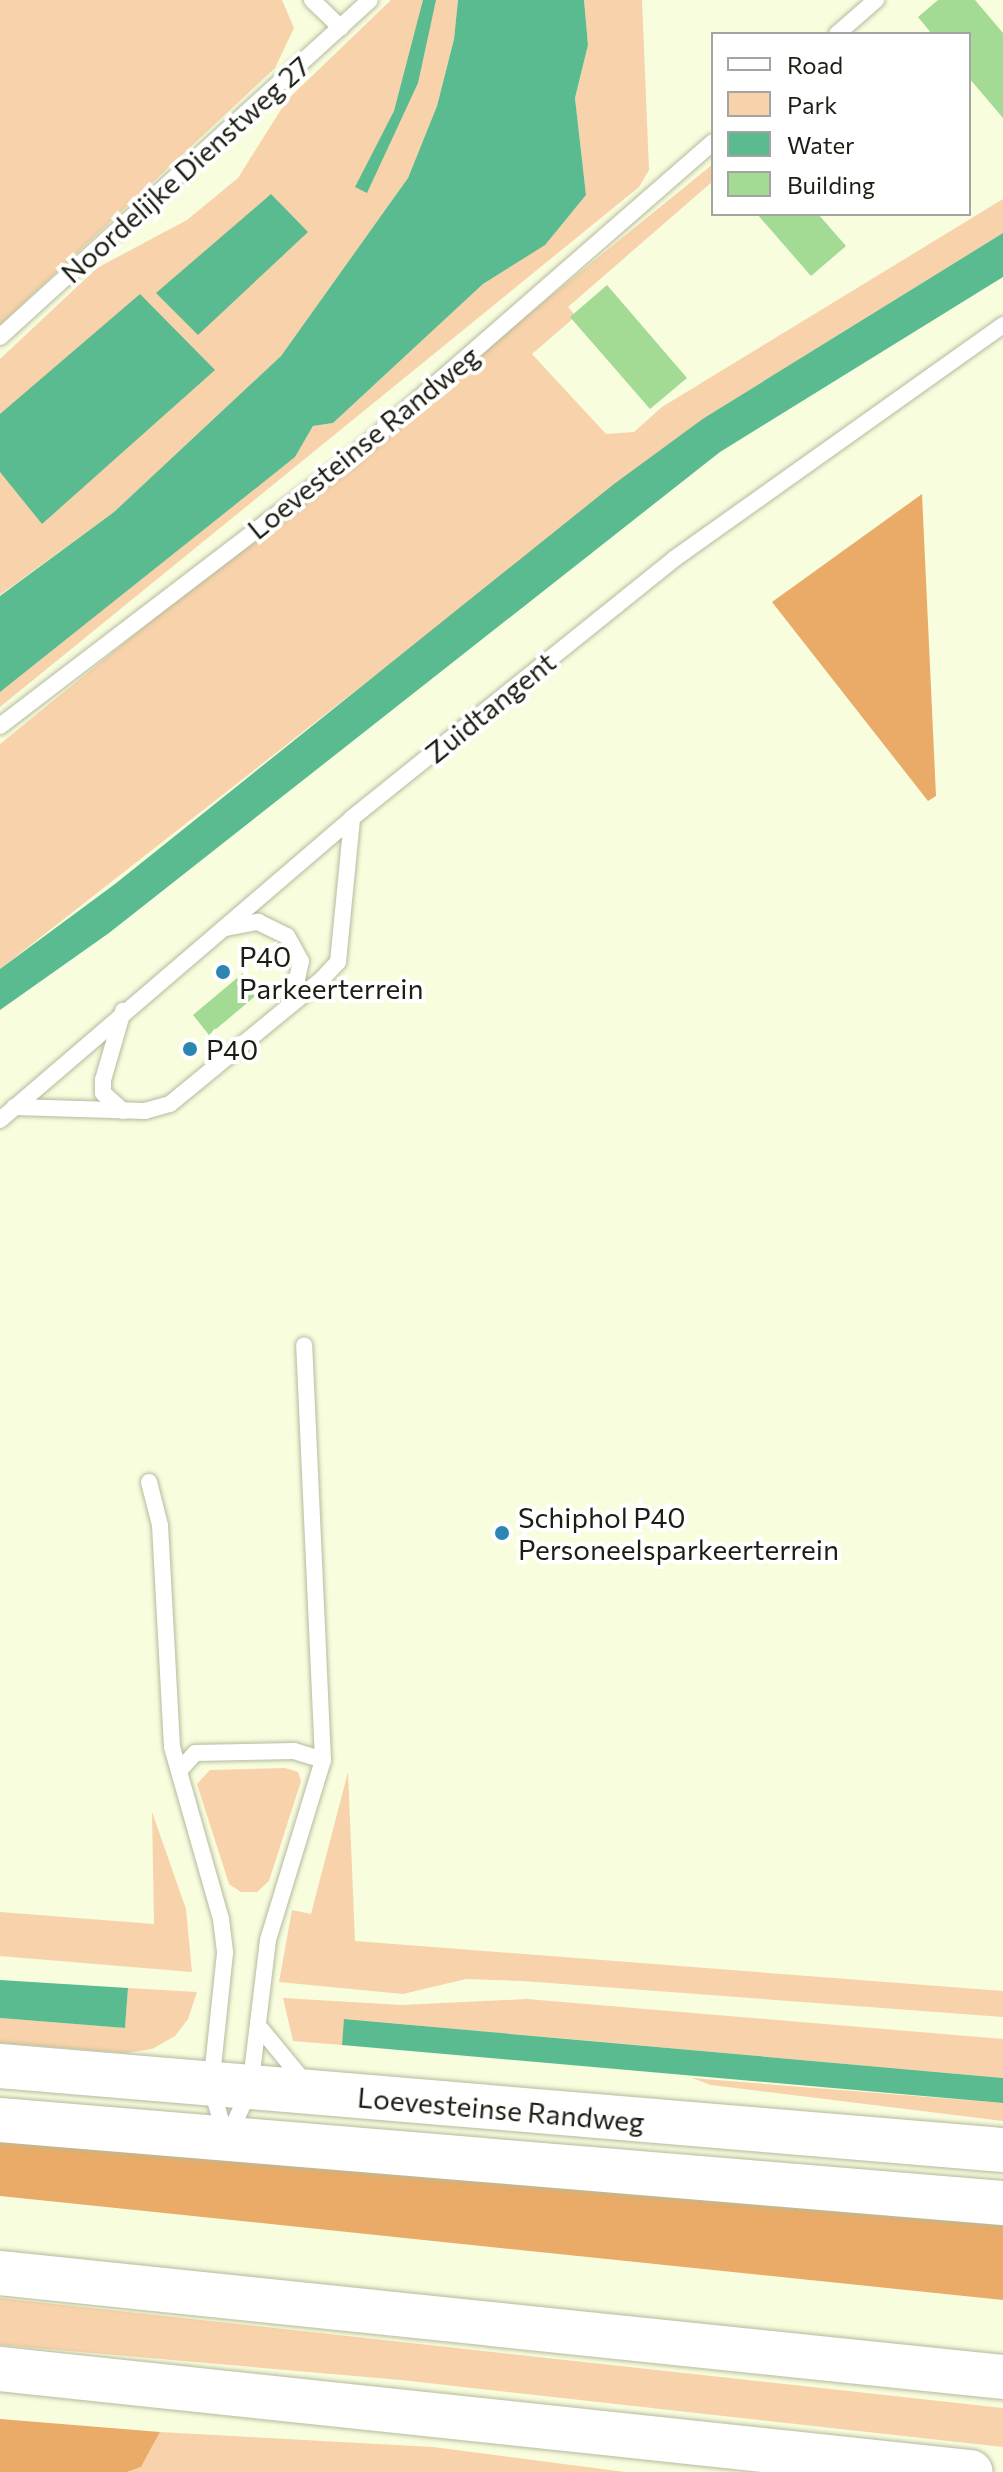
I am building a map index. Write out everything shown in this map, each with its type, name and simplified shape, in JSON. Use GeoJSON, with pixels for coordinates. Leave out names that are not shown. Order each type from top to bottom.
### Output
{"type":"FeatureCollection","features":[{"type":"Feature","properties":{"kind":"main road","name":"Loevesteinse Randweg"},"geometry":{"type":"LineString","coordinates":[[0,2066],[1003,2150]]}},
{"type":"Feature","properties":{"kind":"main road","name":"Loevesteinse Randweg"},"geometry":{"type":"LineString","coordinates":[[0,2120],[1003,2203]]}},
{"type":"Feature","properties":{"kind":"main road"},"geometry":{"type":"LineString","coordinates":[[0,2273],[1003,2377]]}},
{"type":"Feature","properties":{"kind":"main road"},"geometry":{"type":"LineString","coordinates":[[0,2369],[971,2472]]}},
{"type":"Feature","properties":{"kind":"lane"},"geometry":{"type":"LineString","coordinates":[[312,0],[341,28]]}},
{"type":"Feature","properties":{"kind":"lane","name":"Noordelijke Dienstweg 27"},"geometry":{"type":"LineString","coordinates":[[0,337],[370,0]]}},
{"type":"Feature","properties":{"kind":"lane"},"geometry":{"type":"LineString","coordinates":[[839,32],[876,0]]}},
{"type":"Feature","properties":{"kind":"lane","name":"Loevesteinse Randweg"},"geometry":{"type":"LineString","coordinates":[[0,726],[352,457],[711,144]]}},
{"type":"Feature","properties":{"kind":"lane","name":"Zuidtangent"},"geometry":{"type":"LineString","coordinates":[[0,1120],[123,1011],[352,818],[674,559],[1003,325]]}},
{"type":"Feature","properties":{"kind":"lane"},"geometry":{"type":"LineString","coordinates":[[14,1107],[123,1111],[170,1104],[291,1003],[338,962],[352,818]]}},
{"type":"Feature","properties":{"kind":"lane"},"geometry":{"type":"LineString","coordinates":[[225,928],[258,922],[287,936],[301,961],[291,1003]]}},
{"type":"Feature","properties":{"kind":"lane"},"geometry":{"type":"LineString","coordinates":[[123,1011],[103,1080],[103,1093],[123,1111]]}},
{"type":"Feature","properties":{"kind":"lane"},"geometry":{"type":"LineString","coordinates":[[227,2140],[230,2087],[261,2029],[268,1940],[323,1760],[304,1345]]}},
{"type":"Feature","properties":{"kind":"lane"},"geometry":{"type":"LineString","coordinates":[[149,1482],[160,1525],[172,1747],[221,1919],[230,2087],[227,2140]]}},
{"type":"Feature","properties":{"kind":"lane"},"geometry":{"type":"LineString","coordinates":[[179,1771],[195,1753],[294,1751],[323,1760]]}},
{"type":"Feature","properties":{"kind":"lane"},"geometry":{"type":"LineString","coordinates":[[261,2029],[313,2093]]}},
{"type":"Feature","properties":{"kind":"green space"},"geometry":{"type":"Polygon","coordinates":[[[0,0],[282,0],[294,28],[275,68],[0,325],[0,0]]]}},
{"type":"Feature","properties":{"kind":"green space"},"geometry":{"type":"Polygon","coordinates":[[[391,0],[458,0],[454,39],[437,106],[408,178],[281,356],[114,512],[0,595],[0,359],[97,268],[187,220],[238,178],[287,100],[391,0]]]}},
{"type":"Feature","properties":{"kind":"green space"},"geometry":{"type":"Polygon","coordinates":[[[584,0],[642,0],[649,170],[639,187],[0,707],[0,685],[295,457],[313,426],[333,423],[483,284],[545,244],[586,195],[575,98],[588,45],[584,0]]]}},
{"type":"Feature","properties":{"kind":"green space"},"geometry":{"type":"Polygon","coordinates":[[[711,166],[711,183],[568,307],[576,316],[532,354],[606,434],[634,432],[662,407],[1003,199],[1003,233],[704,418],[0,969],[0,744],[711,166]]]}},
{"type":"Feature","properties":{"kind":"green space"},"geometry":{"type":"Polygon","coordinates":[[[285,1768],[298,1772],[301,1781],[269,1881],[257,1892],[241,1892],[229,1884],[197,1784],[210,1770],[285,1768]]]}},
{"type":"Feature","properties":{"kind":"green space"},"geometry":{"type":"Polygon","coordinates":[[[348,1772],[355,1941],[1003,1991],[1003,2017],[523,1981],[466,1979],[403,1994],[279,1982],[292,1910],[311,1914],[348,1772]]]}},
{"type":"Feature","properties":{"kind":"green space"},"geometry":{"type":"Polygon","coordinates":[[[152,1812],[186,1909],[192,1972],[0,1956],[0,1912],[154,1924],[152,1812]]]}},
{"type":"Feature","properties":{"kind":"green space"},"geometry":{"type":"Polygon","coordinates":[[[128,1988],[197,1992],[188,2019],[175,2036],[152,2049],[126,2053],[0,2043],[0,2018],[125,2028],[128,1988]]]}},
{"type":"Feature","properties":{"kind":"green space"},"geometry":{"type":"Polygon","coordinates":[[[283,1998],[402,2005],[527,1999],[1003,2039],[1003,2078],[345,2019],[342,2045],[293,2041],[283,1998]]]}},
{"type":"Feature","properties":{"kind":"green space"},"geometry":{"type":"Polygon","coordinates":[[[692,2078],[1003,2103],[1003,2121],[711,2085],[692,2078]]]}},
{"type":"Feature","properties":{"kind":"green space"},"geometry":{"type":"Polygon","coordinates":[[[0,2298],[1003,2408],[1003,2447],[401,2380],[0,2345],[0,2298]]]}},
{"type":"Feature","properties":{"kind":"green space"},"geometry":{"type":"Polygon","coordinates":[[[160,2432],[433,2447],[625,2472],[127,2472],[141,2467],[160,2432]]]}},
{"type":"Feature","properties":{"kind":"shaded area"},"geometry":{"type":"Polygon","coordinates":[[[922,494],[936,796],[928,801],[772,602],[922,494]]]}},
{"type":"Feature","properties":{"kind":"shaded area"},"geometry":{"type":"Polygon","coordinates":[[[0,2133],[1003,2220],[1003,2300],[0,2196],[0,2133]]]}},
{"type":"Feature","properties":{"kind":"shaded area"},"geometry":{"type":"Polygon","coordinates":[[[0,2419],[160,2432],[141,2467],[127,2472],[0,2472],[0,2419]]]}},
{"type":"Feature","properties":{"kind":"water"},"geometry":{"type":"Polygon","coordinates":[[[423,0],[436,0],[418,83],[367,193],[355,187],[394,111],[423,0]]]}},
{"type":"Feature","properties":{"kind":"water"},"geometry":{"type":"Polygon","coordinates":[[[458,0],[584,0],[588,45],[575,98],[586,195],[545,245],[483,284],[333,423],[313,426],[295,457],[0,692],[0,596],[114,512],[281,356],[408,178],[437,106],[454,39],[458,0]]]}},
{"type":"Feature","properties":{"kind":"water"},"geometry":{"type":"Polygon","coordinates":[[[271,194],[308,232],[198,335],[156,293],[271,194]]]}},
{"type":"Feature","properties":{"kind":"water"},"geometry":{"type":"Polygon","coordinates":[[[1003,233],[1003,277],[720,452],[109,933],[0,1010],[0,969],[115,884],[614,484],[704,418],[1003,233]]]}},
{"type":"Feature","properties":{"kind":"water"},"geometry":{"type":"Polygon","coordinates":[[[140,294],[215,370],[42,524],[0,472],[0,414],[140,294]]]}},
{"type":"Feature","properties":{"kind":"water"},"geometry":{"type":"Polygon","coordinates":[[[0,1980],[128,1988],[125,2028],[0,2018],[0,1980]]]}},
{"type":"Feature","properties":{"kind":"water"},"geometry":{"type":"Polygon","coordinates":[[[344,2019],[1003,2078],[1003,2103],[342,2045],[344,2019]]]}},
{"type":"Feature","properties":{"kind":"building"},"geometry":{"type":"Polygon","coordinates":[[[938,0],[975,0],[1003,33],[1003,118],[971,80],[971,32],[930,32],[918,17],[938,0]]]}},
{"type":"Feature","properties":{"kind":"building"},"geometry":{"type":"Polygon","coordinates":[[[759,216],[820,216],[846,246],[811,276],[759,216]]]}},
{"type":"Feature","properties":{"kind":"building"},"geometry":{"type":"Polygon","coordinates":[[[607,285],[687,378],[650,409],[570,317],[607,285]]]}},
{"type":"Feature","properties":{"kind":"building"},"geometry":{"type":"Polygon","coordinates":[[[243,973],[259,993],[209,1035],[193,1015],[243,973]]]}},
{"type":"Feature","properties":{"kind":"place","name":"P40 Parkeerterrein"},"geometry":{"type":"Point","coordinates":[223,972]}},
{"type":"Feature","properties":{"kind":"place","name":"P40"},"geometry":{"type":"Point","coordinates":[190,1049]}},
{"type":"Feature","properties":{"kind":"place","name":"Schiphol P40 Personeelsparkeerterrein"},"geometry":{"type":"Point","coordinates":[502,1533]}}]}
